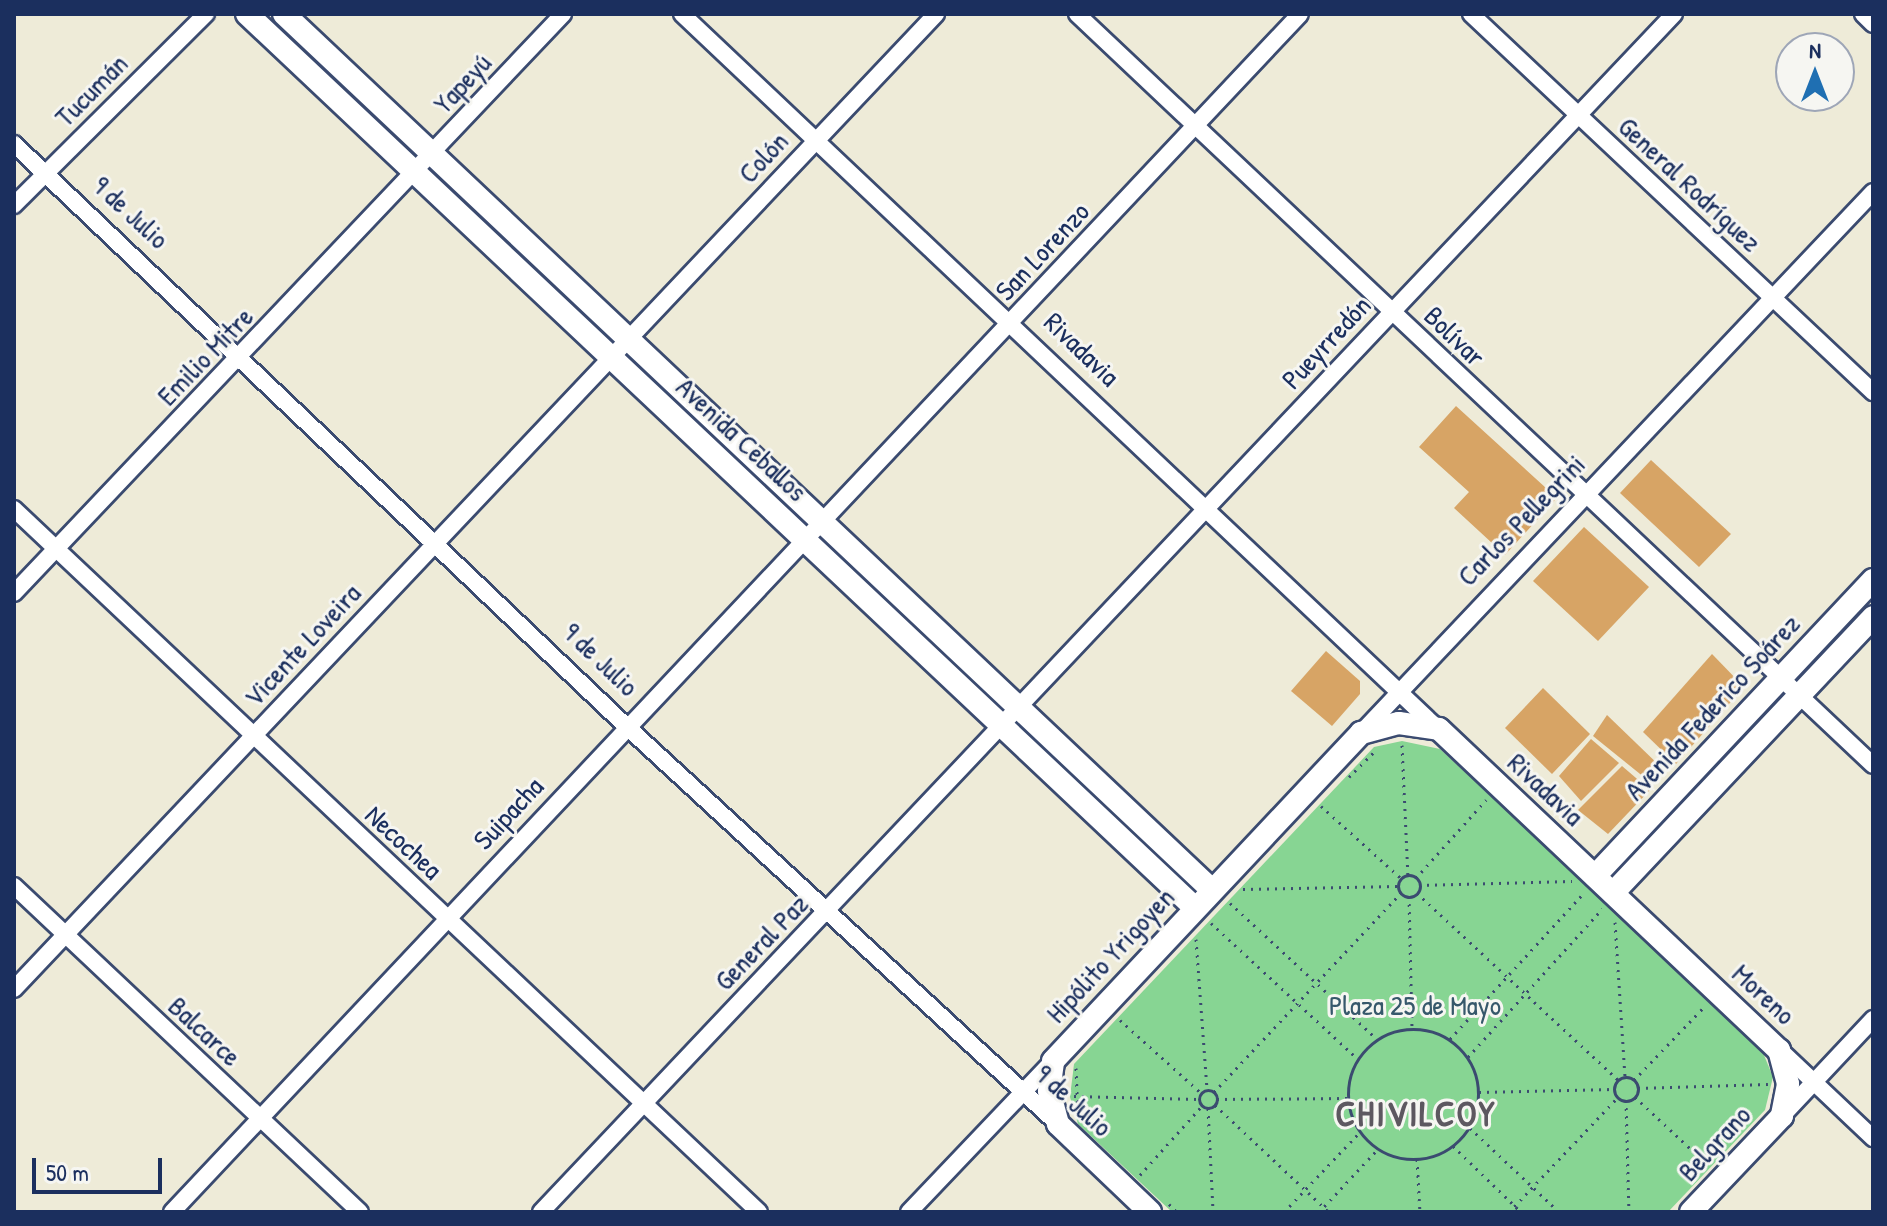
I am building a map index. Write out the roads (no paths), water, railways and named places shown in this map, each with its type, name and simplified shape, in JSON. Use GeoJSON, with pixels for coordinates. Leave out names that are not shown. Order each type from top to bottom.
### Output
{"type":"FeatureCollection","features":[{"type":"Feature","properties":{"kind":"main road","name":"Avenida Ceballos"},"geometry":{"type":"LineString","coordinates":[[247,14],[1203,916]]}},
{"type":"Feature","properties":{"kind":"main road","name":"Avenida Ceballos"},"geometry":{"type":"LineString","coordinates":[[284,14],[1221,896]]}},
{"type":"Feature","properties":{"kind":"main road","name":"Avenida Federico Soárez"},"geometry":{"type":"LineString","coordinates":[[1589,884],[1873,580]]}},
{"type":"Feature","properties":{"kind":"main road","name":"Avenida Federico Soárez"},"geometry":{"type":"LineString","coordinates":[[1607,901],[1873,617]]}},
{"type":"Feature","properties":{"kind":"main road"},"geometry":{"type":"LineString","coordinates":[[1361,733],[1399,723],[1439,729]]}},
{"type":"Feature","properties":{"kind":"main road","name":"Rivadavia"},"geometry":{"type":"LineString","coordinates":[[1439,729],[1607,901]]}},
{"type":"Feature","properties":{"kind":"main road","name":"Carlos Pellegrini"},"geometry":{"type":"LineString","coordinates":[[1221,896],[1361,733]]}},
{"type":"Feature","properties":{"kind":"main road","name":"Hipólito Yrigoyen"},"geometry":{"type":"LineString","coordinates":[[1068,1122],[1049,1091],[1053,1061],[1221,896]]}},
{"type":"Feature","properties":{"kind":"main road","name":"Moreno"},"geometry":{"type":"LineString","coordinates":[[1607,901],[1779,1050]]}},
{"type":"Feature","properties":{"kind":"main road","name":"Belgrano"},"geometry":{"type":"LineString","coordinates":[[1691,1212],[1782,1116],[1788,1084],[1779,1050]]}},
{"type":"Feature","properties":{"kind":"main road","name":"9 de Julio"},"geometry":{"type":"LineString","coordinates":[[1068,1122],[1150,1212]]}},
{"type":"Feature","properties":{"kind":"street","name":"Tucumán"},"geometry":{"type":"LineString","coordinates":[[14,205],[206,14]]}},
{"type":"Feature","properties":{"kind":"street","name":"Yapeyú"},"geometry":{"type":"LineString","coordinates":[[432,153],[563,14]]}},
{"type":"Feature","properties":{"kind":"street","name":"Rivadavia"},"geometry":{"type":"LineString","coordinates":[[682,14],[1439,729]]}},
{"type":"Feature","properties":{"kind":"street","name":"Colón"},"geometry":{"type":"LineString","coordinates":[[629,338],[936,14]]}},
{"type":"Feature","properties":{"kind":"street","name":"Bolívar"},"geometry":{"type":"LineString","coordinates":[[1077,14],[1873,765]]}},
{"type":"Feature","properties":{"kind":"street","name":"San Lorenzo"},"geometry":{"type":"LineString","coordinates":[[820,521],[1011,323],[1300,14]]}},
{"type":"Feature","properties":{"kind":"street","name":"General Rodríguez"},"geometry":{"type":"LineString","coordinates":[[1471,14],[1873,392]]}},
{"type":"Feature","properties":{"kind":"street","name":"Pueyrredón"},"geometry":{"type":"LineString","coordinates":[[1016,705],[1207,508],[1674,14]]}},
{"type":"Feature","properties":{"kind":"street"},"geometry":{"type":"LineString","coordinates":[[1863,14],[1873,24]]}},
{"type":"Feature","properties":{"kind":"street","name":"9 de Julio"},"geometry":{"type":"LineString","coordinates":[[14,144],[436,541],[625,725],[1021,1093],[1068,1122]]}},
{"type":"Feature","properties":{"kind":"street","name":"Emilio Mitre"},"geometry":{"type":"LineString","coordinates":[[14,593],[432,153]]}},
{"type":"Feature","properties":{"kind":"street","name":"Carlos Pellegrini"},"geometry":{"type":"LineString","coordinates":[[1361,733],[1873,192]]}},
{"type":"Feature","properties":{"kind":"street","name":"Vicente Loveira"},"geometry":{"type":"LineString","coordinates":[[14,989],[629,338]]}},
{"type":"Feature","properties":{"kind":"street","name":"Necochea"},"geometry":{"type":"LineString","coordinates":[[14,509],[759,1212]]}},
{"type":"Feature","properties":{"kind":"street","name":"Suipacha"},"geometry":{"type":"LineString","coordinates":[[172,1212],[625,725],[820,521]]}},
{"type":"Feature","properties":{"kind":"street","name":"General Paz"},"geometry":{"type":"LineString","coordinates":[[541,1212],[1016,705]]}},
{"type":"Feature","properties":{"kind":"street","name":"Balcarce"},"geometry":{"type":"LineString","coordinates":[[14,886],[360,1212]]}},
{"type":"Feature","properties":{"kind":"street","name":"Belgrano"},"geometry":{"type":"LineString","coordinates":[[1782,1116],[1873,1019]]}},
{"type":"Feature","properties":{"kind":"street","name":"Moreno"},"geometry":{"type":"LineString","coordinates":[[1779,1050],[1873,1138]]}},
{"type":"Feature","properties":{"kind":"street","name":"Hipólito Yrigoyen"},"geometry":{"type":"LineString","coordinates":[[909,1212],[1053,1061]]}},
{"type":"Feature","properties":{"kind":"district","name":"CHIVILCOY"},"geometry":{"type":"Point","coordinates":[1416,1113]}},
{"type":"Feature","properties":{"kind":"park label","name":"Plaza 25 de Mayo"},"geometry":{"type":"Point","coordinates":[1415,1005]}}]}
